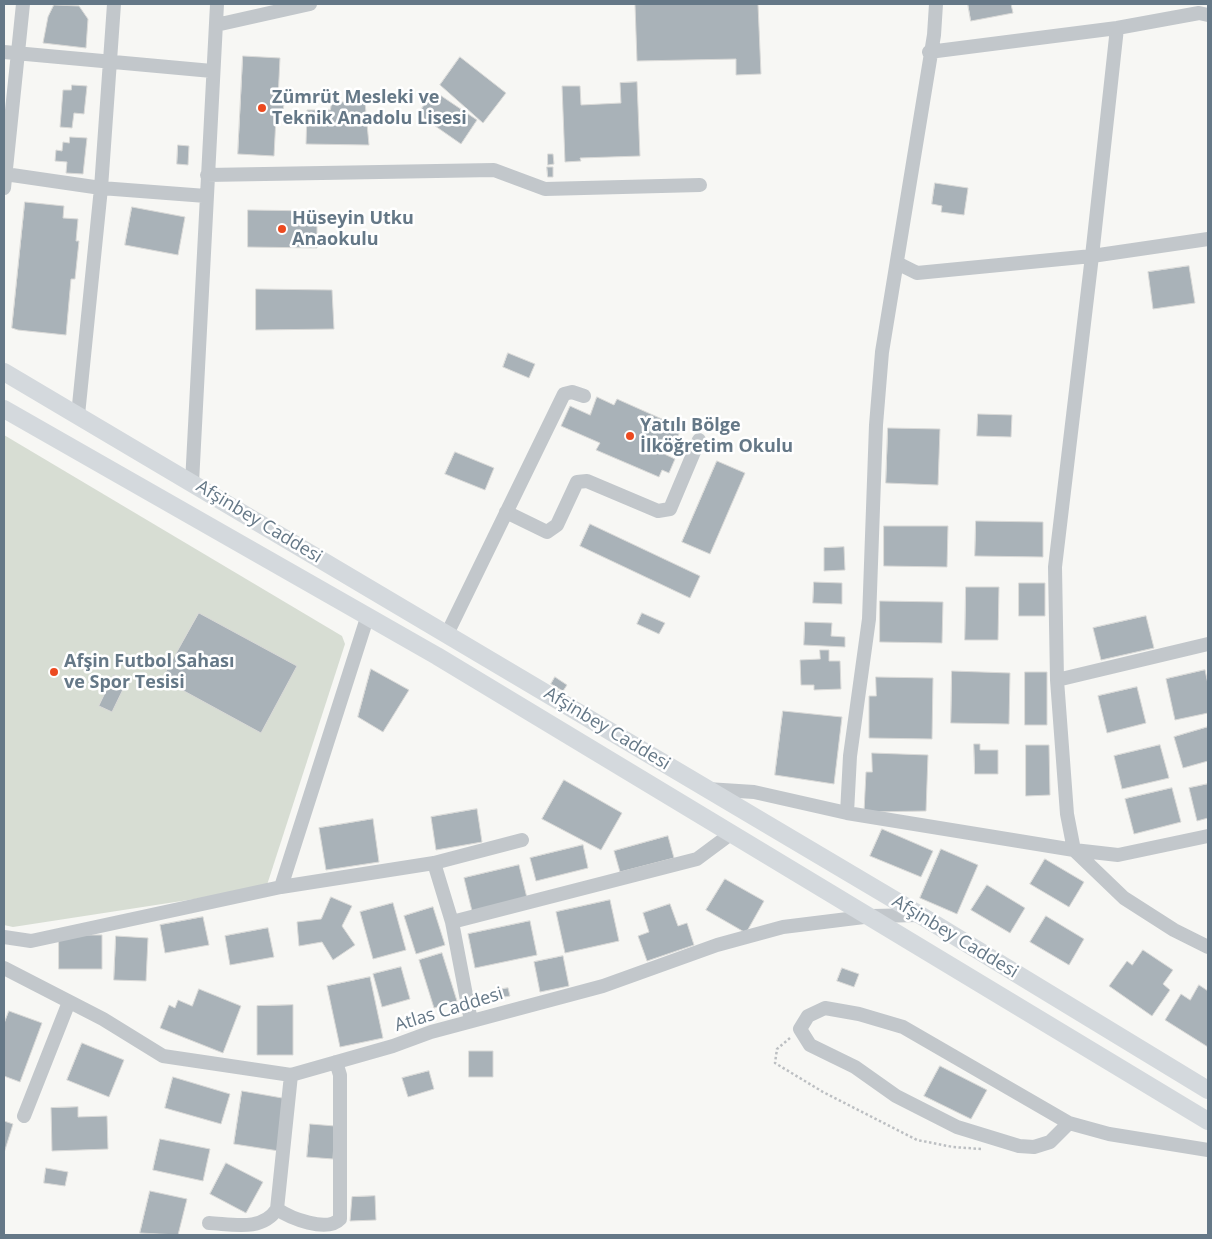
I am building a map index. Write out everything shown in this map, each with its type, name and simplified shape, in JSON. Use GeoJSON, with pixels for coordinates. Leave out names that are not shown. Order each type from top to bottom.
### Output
{"type":"FeatureCollection","features":[{"type":"Feature","properties":{"kind":"main road","name":"Afşinbey Caddesi"},"geometry":{"type":"LineString","coordinates":[[4,372],[920,915],[1208,1090]]}},
{"type":"Feature","properties":{"kind":"main road","name":"Afşinbey Caddesi"},"geometry":{"type":"LineString","coordinates":[[4,409],[367,618],[437,656],[872,916],[1208,1121]]}},
{"type":"Feature","properties":{"kind":"street"},"geometry":{"type":"LineString","coordinates":[[23,4],[11,53],[4,181],[206,196]]}},
{"type":"Feature","properties":{"kind":"street"},"geometry":{"type":"LineString","coordinates":[[78,415],[101,188],[114,4]]}},
{"type":"Feature","properties":{"kind":"street"},"geometry":{"type":"LineString","coordinates":[[192,483],[212,71],[217,4]]}},
{"type":"Feature","properties":{"kind":"street"},"geometry":{"type":"LineString","coordinates":[[216,25],[310,4]]}},
{"type":"Feature","properties":{"kind":"street"},"geometry":{"type":"LineString","coordinates":[[847,813],[850,756],[869,620],[876,425],[882,352],[934,35],[936,4]]}},
{"type":"Feature","properties":{"kind":"street"},"geometry":{"type":"LineString","coordinates":[[930,52],[1117,28],[1202,11]]}},
{"type":"Feature","properties":{"kind":"street"},"geometry":{"type":"LineString","coordinates":[[1117,28],[1055,567],[1057,680],[1068,814],[1074,850],[1124,898],[1174,930],[1208,947]]}},
{"type":"Feature","properties":{"kind":"street"},"geometry":{"type":"LineString","coordinates":[[11,53],[212,71]]}},
{"type":"Feature","properties":{"kind":"street"},"geometry":{"type":"LineString","coordinates":[[207,175],[494,170],[545,189],[700,185]]}},
{"type":"Feature","properties":{"kind":"street"},"geometry":{"type":"LineString","coordinates":[[897,263],[917,273],[1092,256],[1208,239]]}},
{"type":"Feature","properties":{"kind":"street"},"geometry":{"type":"LineString","coordinates":[[446,634],[564,394],[572,392],[584,396]]}},
{"type":"Feature","properties":{"kind":"street"},"geometry":{"type":"LineString","coordinates":[[506,512],[547,532],[557,524],[576,482],[587,480],[658,511],[670,509],[699,440]]}},
{"type":"Feature","properties":{"kind":"street"},"geometry":{"type":"LineString","coordinates":[[281,887],[367,618]]}},
{"type":"Feature","properties":{"kind":"street"},"geometry":{"type":"LineString","coordinates":[[1057,680],[1208,644]]}},
{"type":"Feature","properties":{"kind":"street"},"geometry":{"type":"LineString","coordinates":[[707,789],[754,792],[847,813],[1074,850],[1118,855],[1208,836]]}},
{"type":"Feature","properties":{"kind":"street"},"geometry":{"type":"LineString","coordinates":[[452,922],[696,859],[732,833]]}},
{"type":"Feature","properties":{"kind":"street"},"geometry":{"type":"LineString","coordinates":[[4,937],[31,941],[281,887],[434,863],[522,840]]}},
{"type":"Feature","properties":{"kind":"street"},"geometry":{"type":"LineString","coordinates":[[434,863],[452,922],[472,1021]]}},
{"type":"Feature","properties":{"kind":"street","name":"Atlas Caddesi"},"geometry":{"type":"LineString","coordinates":[[4,968],[70,1002],[163,1056],[290,1075],[472,1021],[603,986],[718,945],[783,927],[872,916],[920,915]]}},
{"type":"Feature","properties":{"kind":"street"},"geometry":{"type":"LineString","coordinates":[[24,1116],[70,1002]]}},
{"type":"Feature","properties":{"kind":"street"},"geometry":{"type":"LineString","coordinates":[[1068,1123],[1050,1142],[1034,1147],[1019,1146],[956,1127],[926,1109],[896,1096],[855,1067],[810,1044],[800,1029],[808,1016],[825,1008],[859,1014],[904,1027],[1068,1123],[1109,1134],[1208,1150]]}},
{"type":"Feature","properties":{"kind":"street"},"geometry":{"type":"LineString","coordinates":[[277,1209],[291,1218],[310,1223],[334,1223],[340,1219],[340,1075],[336,1062]]}},
{"type":"Feature","properties":{"kind":"street"},"geometry":{"type":"LineString","coordinates":[[209,1223],[259,1225],[270,1219],[277,1209],[290,1075]]}},
{"type":"Feature","properties":{"kind":"path"},"geometry":{"type":"LineString","coordinates":[[800,1029],[778,1049],[775,1063],[831,1096],[917,1140],[953,1147],[982,1149]]}},
{"type":"Feature","properties":{"kind":"shaded area"},"geometry":{"type":"Polygon","coordinates":[[[4,435],[342,636],[345,644],[266,888],[13,927],[4,925],[4,435]]]}},
{"type":"Feature","properties":{"kind":"building"},"geometry":{"type":"Polygon","coordinates":[[[758,4],[761,74],[736,75],[736,59],[637,61],[635,5],[758,4]]]}},
{"type":"Feature","properties":{"kind":"building"},"geometry":{"type":"Polygon","coordinates":[[[968,4],[1011,4],[1013,13],[971,21],[968,4]]]}},
{"type":"Feature","properties":{"kind":"building"},"geometry":{"type":"Polygon","coordinates":[[[54,5],[79,6],[88,19],[86,48],[43,43],[48,17],[54,5]]]}},
{"type":"Feature","properties":{"kind":"building","name":"Zümrüt Mesleki ve Teknik Anadolu Lisesi"},"geometry":{"type":"Polygon","coordinates":[[[243,56],[280,58],[278,99],[284,99],[283,117],[276,117],[274,156],[238,154],[243,56]]]}},
{"type":"Feature","properties":{"kind":"building"},"geometry":{"type":"Polygon","coordinates":[[[460,57],[506,93],[483,123],[440,85],[460,57]]]}},
{"type":"Feature","properties":{"kind":"building"},"geometry":{"type":"Polygon","coordinates":[[[637,82],[640,156],[580,158],[581,161],[565,162],[562,86],[580,86],[581,105],[621,103],[620,83],[637,82]]]}},
{"type":"Feature","properties":{"kind":"building"},"geometry":{"type":"Polygon","coordinates":[[[72,85],[87,86],[84,114],[74,113],[72,128],[60,127],[63,90],[71,90],[72,85]]]}},
{"type":"Feature","properties":{"kind":"building"},"geometry":{"type":"Polygon","coordinates":[[[434,91],[477,120],[461,144],[418,114],[434,91]]]}},
{"type":"Feature","properties":{"kind":"building"},"geometry":{"type":"Polygon","coordinates":[[[332,102],[365,102],[369,145],[306,144],[307,110],[330,110],[332,102]]]}},
{"type":"Feature","properties":{"kind":"building"},"geometry":{"type":"Polygon","coordinates":[[[70,137],[87,138],[83,174],[66,173],[67,162],[55,161],[56,150],[62,151],[63,142],[69,143],[70,137]]]}},
{"type":"Feature","properties":{"kind":"building"},"geometry":{"type":"Polygon","coordinates":[[[178,145],[189,146],[188,165],[177,164],[178,145]]]}},
{"type":"Feature","properties":{"kind":"building"},"geometry":{"type":"Polygon","coordinates":[[[548,154],[553,154],[554,164],[548,165],[548,154]]]}},
{"type":"Feature","properties":{"kind":"building"},"geometry":{"type":"Polygon","coordinates":[[[547,167],[553,167],[553,177],[548,177],[547,167]]]}},
{"type":"Feature","properties":{"kind":"building"},"geometry":{"type":"Polygon","coordinates":[[[935,183],[968,188],[964,215],[941,212],[942,206],[932,204],[935,183]]]}},
{"type":"Feature","properties":{"kind":"building"},"geometry":{"type":"Polygon","coordinates":[[[25,202],[64,206],[63,218],[78,219],[76,241],[79,241],[75,279],[71,279],[66,335],[12,328],[25,202]]]}},
{"type":"Feature","properties":{"kind":"building"},"geometry":{"type":"Polygon","coordinates":[[[132,207],[185,217],[178,255],[125,245],[132,207]]]}},
{"type":"Feature","properties":{"kind":"building","name":"Hüseyin Utku Anaokulu"},"geometry":{"type":"Polygon","coordinates":[[[248,210],[317,211],[317,248],[248,247],[248,210]]]}},
{"type":"Feature","properties":{"kind":"building"},"geometry":{"type":"Polygon","coordinates":[[[1189,266],[1195,303],[1153,309],[1148,272],[1189,266]]]}},
{"type":"Feature","properties":{"kind":"building"},"geometry":{"type":"Polygon","coordinates":[[[256,289],[332,290],[334,329],[256,330],[256,289]]]}},
{"type":"Feature","properties":{"kind":"building"},"geometry":{"type":"Polygon","coordinates":[[[508,353],[535,364],[529,378],[503,367],[508,353]]]}},
{"type":"Feature","properties":{"kind":"building","name":"Yatılı Bölge İlköğretim Okulu"},"geometry":{"type":"Polygon","coordinates":[[[597,397],[614,405],[617,399],[682,428],[673,446],[667,443],[662,453],[675,459],[669,473],[662,470],[659,477],[596,450],[600,443],[561,426],[570,406],[590,415],[597,397]]]}},
{"type":"Feature","properties":{"kind":"building"},"geometry":{"type":"Polygon","coordinates":[[[978,414],[1012,415],[1011,437],[977,436],[978,414]]]}},
{"type":"Feature","properties":{"kind":"building"},"geometry":{"type":"Polygon","coordinates":[[[888,428],[940,429],[938,485],[886,483],[888,428]]]}},
{"type":"Feature","properties":{"kind":"building"},"geometry":{"type":"Polygon","coordinates":[[[455,452],[494,468],[485,490],[445,474],[455,452]]]}},
{"type":"Feature","properties":{"kind":"building"},"geometry":{"type":"Polygon","coordinates":[[[717,461],[745,473],[710,554],[682,542],[717,461]]]}},
{"type":"Feature","properties":{"kind":"building"},"geometry":{"type":"Polygon","coordinates":[[[976,521],[1043,522],[1043,557],[975,556],[976,521]]]}},
{"type":"Feature","properties":{"kind":"building"},"geometry":{"type":"Polygon","coordinates":[[[590,524],[700,576],[690,598],[580,546],[590,524]]]}},
{"type":"Feature","properties":{"kind":"building"},"geometry":{"type":"Polygon","coordinates":[[[884,526],[948,526],[947,567],[884,566],[884,526]]]}},
{"type":"Feature","properties":{"kind":"building"},"geometry":{"type":"Polygon","coordinates":[[[844,547],[845,570],[824,571],[824,548],[844,547]]]}},
{"type":"Feature","properties":{"kind":"building"},"geometry":{"type":"Polygon","coordinates":[[[814,582],[842,583],[842,604],[813,603],[814,582]]]}},
{"type":"Feature","properties":{"kind":"building"},"geometry":{"type":"Polygon","coordinates":[[[1019,583],[1045,583],[1045,616],[1019,616],[1019,583]]]}},
{"type":"Feature","properties":{"kind":"building"},"geometry":{"type":"Polygon","coordinates":[[[966,587],[999,587],[998,640],[965,640],[966,587]]]}},
{"type":"Feature","properties":{"kind":"building"},"geometry":{"type":"Polygon","coordinates":[[[880,601],[943,602],[942,643],[880,642],[880,601]]]}},
{"type":"Feature","properties":{"kind":"building"},"geometry":{"type":"Polygon","coordinates":[[[199,613],[297,666],[261,733],[162,679],[199,613]]]}},
{"type":"Feature","properties":{"kind":"building"},"geometry":{"type":"Polygon","coordinates":[[[642,613],[665,623],[659,634],[637,624],[642,613]]]}},
{"type":"Feature","properties":{"kind":"building"},"geometry":{"type":"Polygon","coordinates":[[[1146,616],[1154,648],[1101,660],[1093,628],[1146,616]]]}},
{"type":"Feature","properties":{"kind":"building"},"geometry":{"type":"Polygon","coordinates":[[[805,622],[832,623],[831,636],[845,637],[845,647],[804,645],[805,622]]]}},
{"type":"Feature","properties":{"kind":"building"},"geometry":{"type":"Polygon","coordinates":[[[820,650],[829,650],[829,661],[840,661],[841,689],[814,690],[814,685],[801,685],[800,660],[820,659],[820,650]]]}},
{"type":"Feature","properties":{"kind":"building"},"geometry":{"type":"Polygon","coordinates":[[[371,669],[409,690],[383,732],[358,717],[371,669]]]}},
{"type":"Feature","properties":{"kind":"building"},"geometry":{"type":"Polygon","coordinates":[[[1205,670],[1208,684],[1208,713],[1175,720],[1166,679],[1205,670]]]}},
{"type":"Feature","properties":{"kind":"building"},"geometry":{"type":"Polygon","coordinates":[[[952,671],[1010,673],[1009,724],[951,723],[952,671]]]}},
{"type":"Feature","properties":{"kind":"building"},"geometry":{"type":"Polygon","coordinates":[[[1025,672],[1047,672],[1047,725],[1025,725],[1025,672]]]}},
{"type":"Feature","properties":{"kind":"building"},"geometry":{"type":"Polygon","coordinates":[[[114,675],[127,681],[112,712],[99,706],[114,675]]]}},
{"type":"Feature","properties":{"kind":"building"},"geometry":{"type":"Polygon","coordinates":[[[555,677],[567,685],[563,691],[551,684],[555,677]]]}},
{"type":"Feature","properties":{"kind":"building"},"geometry":{"type":"Polygon","coordinates":[[[876,677],[933,678],[932,739],[869,738],[869,696],[876,696],[876,677]]]}},
{"type":"Feature","properties":{"kind":"building"},"geometry":{"type":"Polygon","coordinates":[[[1137,687],[1146,723],[1107,733],[1098,696],[1137,687]]]}},
{"type":"Feature","properties":{"kind":"building"},"geometry":{"type":"Polygon","coordinates":[[[783,711],[842,717],[834,784],[775,775],[783,711]]]}},
{"type":"Feature","properties":{"kind":"building"},"geometry":{"type":"Polygon","coordinates":[[[1208,727],[1208,761],[1183,768],[1174,737],[1208,727]]]}},
{"type":"Feature","properties":{"kind":"building"},"geometry":{"type":"Polygon","coordinates":[[[974,744],[980,744],[980,750],[998,750],[998,774],[975,774],[974,744]]]}},
{"type":"Feature","properties":{"kind":"building"},"geometry":{"type":"Polygon","coordinates":[[[1026,745],[1049,745],[1050,795],[1026,796],[1026,745]]]}},
{"type":"Feature","properties":{"kind":"building"},"geometry":{"type":"Polygon","coordinates":[[[1160,745],[1169,778],[1122,789],[1114,756],[1160,745]]]}},
{"type":"Feature","properties":{"kind":"building"},"geometry":{"type":"Polygon","coordinates":[[[872,753],[928,755],[926,811],[864,812],[866,772],[872,772],[872,753]]]}},
{"type":"Feature","properties":{"kind":"building"},"geometry":{"type":"Polygon","coordinates":[[[564,780],[622,813],[601,850],[542,819],[564,780]]]}},
{"type":"Feature","properties":{"kind":"building"},"geometry":{"type":"Polygon","coordinates":[[[1208,784],[1208,818],[1197,821],[1189,788],[1208,784]]]}},
{"type":"Feature","properties":{"kind":"building"},"geometry":{"type":"Polygon","coordinates":[[[1172,788],[1181,822],[1134,834],[1125,799],[1172,788]]]}},
{"type":"Feature","properties":{"kind":"building"},"geometry":{"type":"Polygon","coordinates":[[[477,809],[482,842],[436,850],[431,817],[477,809]]]}},
{"type":"Feature","properties":{"kind":"building"},"geometry":{"type":"Polygon","coordinates":[[[373,819],[379,862],[326,870],[319,828],[373,819]]]}},
{"type":"Feature","properties":{"kind":"building"},"geometry":{"type":"Polygon","coordinates":[[[882,829],[933,851],[921,877],[870,856],[882,829]]]}},
{"type":"Feature","properties":{"kind":"building"},"geometry":{"type":"Polygon","coordinates":[[[668,836],[674,858],[620,872],[614,851],[668,836]]]}},
{"type":"Feature","properties":{"kind":"building"},"geometry":{"type":"Polygon","coordinates":[[[583,845],[588,868],[536,881],[530,858],[583,845]]]}},
{"type":"Feature","properties":{"kind":"building"},"geometry":{"type":"Polygon","coordinates":[[[941,849],[978,865],[957,914],[920,898],[941,849]]]}},
{"type":"Feature","properties":{"kind":"building"},"geometry":{"type":"Polygon","coordinates":[[[1045,859],[1084,882],[1069,907],[1030,884],[1045,859]]]}},
{"type":"Feature","properties":{"kind":"building"},"geometry":{"type":"Polygon","coordinates":[[[519,865],[527,898],[472,911],[464,878],[519,865]]]}},
{"type":"Feature","properties":{"kind":"building"},"geometry":{"type":"Polygon","coordinates":[[[725,879],[764,901],[746,933],[706,910],[725,879]]]}},
{"type":"Feature","properties":{"kind":"building"},"geometry":{"type":"Polygon","coordinates":[[[987,885],[1025,908],[1010,933],[971,910],[987,885]]]}},
{"type":"Feature","properties":{"kind":"building"},"geometry":{"type":"Polygon","coordinates":[[[331,897],[352,906],[342,926],[355,945],[333,960],[322,942],[299,946],[297,922],[321,919],[331,897]]]}},
{"type":"Feature","properties":{"kind":"building"},"geometry":{"type":"Polygon","coordinates":[[[610,900],[619,941],[565,953],[556,912],[610,900]]]}},
{"type":"Feature","properties":{"kind":"building"},"geometry":{"type":"Polygon","coordinates":[[[393,903],[406,950],[373,959],[360,912],[393,903]]]}},
{"type":"Feature","properties":{"kind":"building"},"geometry":{"type":"Polygon","coordinates":[[[670,904],[678,926],[687,923],[694,945],[647,961],[638,936],[649,932],[643,913],[670,904]]]}},
{"type":"Feature","properties":{"kind":"building"},"geometry":{"type":"Polygon","coordinates":[[[433,907],[445,945],[416,954],[404,916],[433,907]]]}},
{"type":"Feature","properties":{"kind":"building"},"geometry":{"type":"Polygon","coordinates":[[[1046,916],[1084,939],[1069,965],[1030,942],[1046,916]]]}},
{"type":"Feature","properties":{"kind":"building"},"geometry":{"type":"Polygon","coordinates":[[[203,917],[209,945],[165,953],[160,925],[203,917]]]}},
{"type":"Feature","properties":{"kind":"building"},"geometry":{"type":"Polygon","coordinates":[[[530,921],[537,955],[475,968],[468,934],[530,921]]]}},
{"type":"Feature","properties":{"kind":"building"},"geometry":{"type":"Polygon","coordinates":[[[268,928],[274,957],[230,965],[225,936],[268,928]]]}},
{"type":"Feature","properties":{"kind":"building"},"geometry":{"type":"Polygon","coordinates":[[[59,935],[102,935],[102,969],[59,969],[59,935]]]}},
{"type":"Feature","properties":{"kind":"building"},"geometry":{"type":"Polygon","coordinates":[[[116,936],[148,938],[146,981],[114,980],[116,936]]]}},
{"type":"Feature","properties":{"kind":"building"},"geometry":{"type":"Polygon","coordinates":[[[1143,950],[1173,970],[1163,984],[1170,990],[1152,1016],[1109,986],[1127,961],[1132,965],[1143,950]]]}},
{"type":"Feature","properties":{"kind":"building"},"geometry":{"type":"Polygon","coordinates":[[[442,953],[457,1001],[434,1008],[419,960],[442,953]]]}},
{"type":"Feature","properties":{"kind":"building"},"geometry":{"type":"Polygon","coordinates":[[[563,956],[569,986],[540,992],[534,962],[563,956]]]}},
{"type":"Feature","properties":{"kind":"building"},"geometry":{"type":"Polygon","coordinates":[[[401,967],[410,999],[382,1007],[373,974],[401,967]]]}},
{"type":"Feature","properties":{"kind":"building"},"geometry":{"type":"Polygon","coordinates":[[[842,968],[859,974],[854,987],[837,981],[842,968]]]}},
{"type":"Feature","properties":{"kind":"building"},"geometry":{"type":"Polygon","coordinates":[[[370,977],[383,1038],[340,1047],[327,986],[370,977]]]}},
{"type":"Feature","properties":{"kind":"building"},"geometry":{"type":"Polygon","coordinates":[[[1199,985],[1208,991],[1208,1047],[1165,1020],[1181,994],[1190,1000],[1199,985]]]}},
{"type":"Feature","properties":{"kind":"building"},"geometry":{"type":"Polygon","coordinates":[[[508,988],[510,996],[498,998],[497,990],[508,988]]]}},
{"type":"Feature","properties":{"kind":"building"},"geometry":{"type":"Polygon","coordinates":[[[199,989],[241,1006],[223,1053],[160,1028],[169,1005],[175,1008],[178,1000],[192,1006],[199,989]]]}},
{"type":"Feature","properties":{"kind":"building"},"geometry":{"type":"Polygon","coordinates":[[[293,1005],[293,1055],[257,1055],[257,1006],[293,1005]]]}},
{"type":"Feature","properties":{"kind":"building"},"geometry":{"type":"Polygon","coordinates":[[[9,1011],[42,1023],[20,1082],[4,1076],[4,1024],[9,1011]]]}},
{"type":"Feature","properties":{"kind":"building"},"geometry":{"type":"Polygon","coordinates":[[[82,1043],[124,1060],[109,1097],[67,1080],[82,1043]]]}},
{"type":"Feature","properties":{"kind":"building"},"geometry":{"type":"Polygon","coordinates":[[[469,1051],[493,1051],[493,1077],[469,1077],[469,1051]]]}},
{"type":"Feature","properties":{"kind":"building"},"geometry":{"type":"Polygon","coordinates":[[[940,1066],[987,1090],[971,1119],[924,1096],[940,1066]]]}},
{"type":"Feature","properties":{"kind":"building"},"geometry":{"type":"Polygon","coordinates":[[[429,1071],[434,1089],[408,1097],[402,1078],[429,1071]]]}},
{"type":"Feature","properties":{"kind":"building"},"geometry":{"type":"Polygon","coordinates":[[[173,1077],[230,1094],[221,1124],[165,1108],[173,1077]]]}},
{"type":"Feature","properties":{"kind":"building"},"geometry":{"type":"Polygon","coordinates":[[[242,1091],[288,1099],[279,1151],[234,1144],[242,1091]]]}},
{"type":"Feature","properties":{"kind":"building"},"geometry":{"type":"Polygon","coordinates":[[[78,1107],[78,1117],[107,1116],[108,1149],[52,1151],[51,1108],[78,1107]]]}},
{"type":"Feature","properties":{"kind":"building"},"geometry":{"type":"Polygon","coordinates":[[[4,1121],[13,1124],[4,1153],[4,1121]]]}},
{"type":"Feature","properties":{"kind":"building"},"geometry":{"type":"Polygon","coordinates":[[[310,1124],[335,1126],[333,1159],[307,1157],[310,1124]]]}},
{"type":"Feature","properties":{"kind":"building"},"geometry":{"type":"Polygon","coordinates":[[[160,1139],[210,1149],[203,1181],[153,1170],[160,1139]]]}},
{"type":"Feature","properties":{"kind":"building"},"geometry":{"type":"Polygon","coordinates":[[[226,1163],[263,1182],[246,1213],[210,1194],[226,1163]]]}},
{"type":"Feature","properties":{"kind":"building"},"geometry":{"type":"Polygon","coordinates":[[[46,1168],[68,1172],[65,1186],[44,1183],[46,1168]]]}},
{"type":"Feature","properties":{"kind":"building"},"geometry":{"type":"Polygon","coordinates":[[[150,1191],[187,1199],[178,1235],[140,1233],[150,1191]]]}},
{"type":"Feature","properties":{"kind":"building"},"geometry":{"type":"Polygon","coordinates":[[[375,1196],[376,1220],[350,1221],[352,1197],[375,1196]]]}},
{"type":"Feature","properties":{"kind":"place","name":"Zümrüt Mesleki ve Teknik Anadolu Lisesi"},"geometry":{"type":"Point","coordinates":[262,108]}},
{"type":"Feature","properties":{"kind":"place","name":"Hüseyin Utku Anaokulu"},"geometry":{"type":"Point","coordinates":[282,229]}},
{"type":"Feature","properties":{"kind":"place","name":"Yatılı Bölge İlköğretim Okulu"},"geometry":{"type":"Point","coordinates":[630,436]}},
{"type":"Feature","properties":{"kind":"place","name":"Afşin Futbol Sahası ve Spor Tesisi"},"geometry":{"type":"Point","coordinates":[54,672]}}]}
